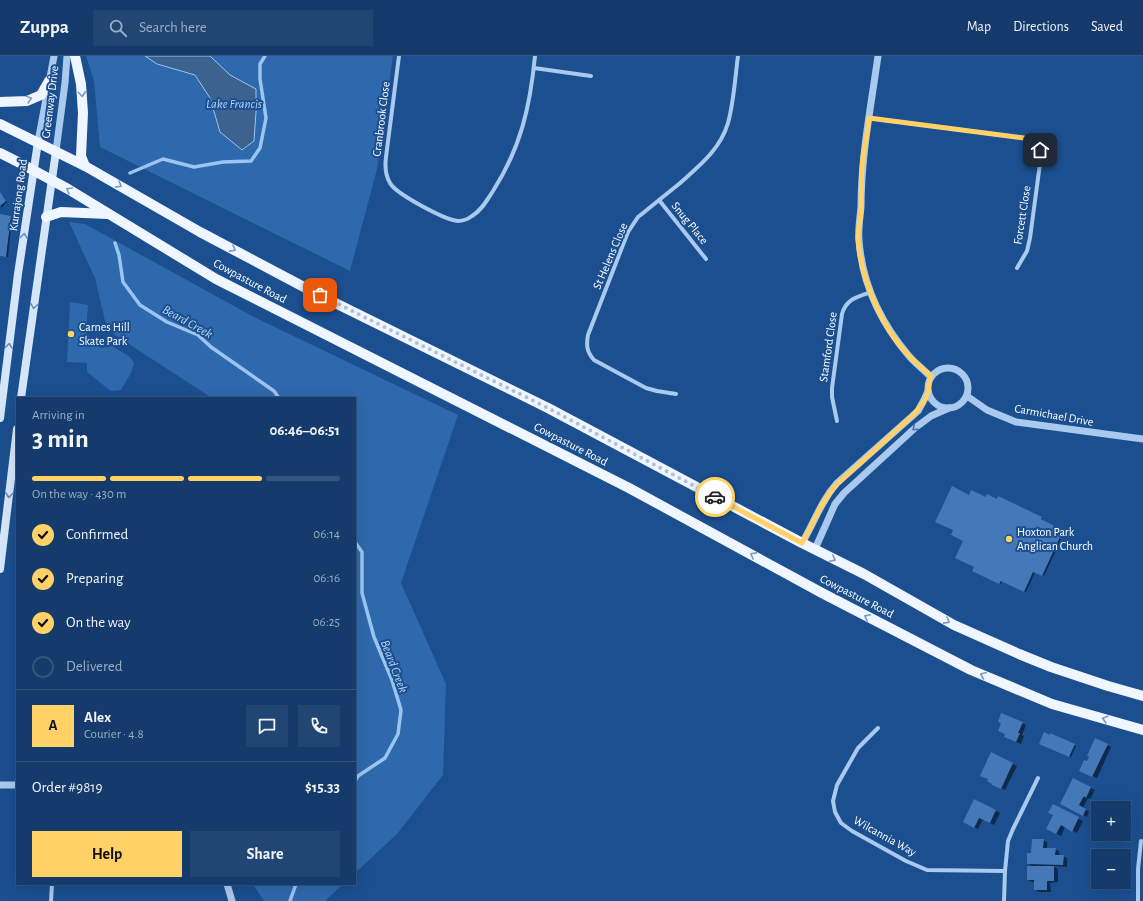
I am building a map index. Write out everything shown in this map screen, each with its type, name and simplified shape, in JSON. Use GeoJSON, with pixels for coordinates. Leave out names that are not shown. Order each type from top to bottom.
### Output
{"type":"FeatureCollection","features":[{"type":"Feature","properties":{"kind":"main road"},"geometry":{"type":"LineString","coordinates":[[75,56],[81,84],[83,113],[81,156],[85,166]]}},
{"type":"Feature","properties":{"kind":"main road"},"geometry":{"type":"LineString","coordinates":[[0,102],[27,100],[41,95],[49,81]]}},
{"type":"Feature","properties":{"kind":"main road","name":"Cowpasture Road"},"geometry":{"type":"LineString","coordinates":[[0,124],[85,166],[200,232],[320,295],[548,408],[802,543],[864,574],[954,625],[1051,667],[1143,696]]}},
{"type":"Feature","properties":{"kind":"main road","name":"Kurrajong Road"},"geometry":{"type":"LineString","coordinates":[[0,418],[18,274],[38,142]]}},
{"type":"Feature","properties":{"kind":"main road"},"geometry":{"type":"LineString","coordinates":[[21,397],[56,151]]}},
{"type":"Feature","properties":{"kind":"main road","name":"Cowpasture Road"},"geometry":{"type":"LineString","coordinates":[[0,153],[52,180],[216,279],[629,488],[822,593],[971,670],[1052,704],[1143,730]]}},
{"type":"Feature","properties":{"kind":"main road"},"geometry":{"type":"LineString","coordinates":[[46,217],[61,212],[110,214]]}},
{"type":"Feature","properties":{"kind":"main road"},"geometry":{"type":"LineString","coordinates":[[0,569],[16,437]]}},
{"type":"Feature","properties":{"kind":"street","name":"Greenway Drive"},"geometry":{"type":"LineString","coordinates":[[38,142],[54,56]]}},
{"type":"Feature","properties":{"kind":"street","name":"Greenway Drive"},"geometry":{"type":"LineString","coordinates":[[56,151],[67,56]]}},
{"type":"Feature","properties":{"kind":"street","name":"Cranbrook Close"},"geometry":{"type":"LineString","coordinates":[[399,56],[385,161],[386,174],[390,183],[397,191],[450,219],[458,220],[465,220],[472,217],[480,210],[497,184],[514,151],[528,106],[534,68]]}},
{"type":"Feature","properties":{"kind":"street"},"geometry":{"type":"LineString","coordinates":[[535,56],[534,68],[591,76]]}},
{"type":"Feature","properties":{"kind":"street","name":"St Helens Close"},"geometry":{"type":"LineString","coordinates":[[676,394],[646,388],[594,360],[590,356],[588,350],[588,335],[628,232],[638,217],[703,163],[713,152],[722,138],[728,123],[738,56]]}},
{"type":"Feature","properties":{"kind":"street"},"geometry":{"type":"LineString","coordinates":[[878,56],[864,151],[858,230],[860,250],[871,292],[882,318],[894,337],[910,357],[931,376]]}},
{"type":"Feature","properties":{"kind":"street","name":"Forcett Close"},"geometry":{"type":"LineString","coordinates":[[869,118],[1024,138],[1032,140],[1038,144],[1040,147],[1041,156],[1030,238],[1027,251],[1017,268]]}},
{"type":"Feature","properties":{"kind":"street","name":"Snug Place"},"geometry":{"type":"LineString","coordinates":[[659,200],[706,259]]}},
{"type":"Feature","properties":{"kind":"street","name":"Stamford Close"},"geometry":{"type":"LineString","coordinates":[[837,421],[832,397],[832,388],[842,314],[844,308],[849,302],[871,292]]}},
{"type":"Feature","properties":{"kind":"street"},"geometry":{"type":"LineString","coordinates":[[802,543],[829,492],[918,410],[928,391],[931,376],[935,372],[946,367],[958,370],[962,373],[966,378],[968,390],[967,396],[960,405],[931,416],[915,428],[844,493],[835,504],[815,549]]}},
{"type":"Feature","properties":{"kind":"street"},"geometry":{"type":"LineString","coordinates":[[928,391],[933,402],[943,408],[949,408]]}},
{"type":"Feature","properties":{"kind":"street","name":"Carmichael Drive"},"geometry":{"type":"LineString","coordinates":[[967,396],[987,410],[1016,422],[1143,439]]}},
{"type":"Feature","properties":{"kind":"street","name":"Wilcannia Way"},"geometry":{"type":"LineString","coordinates":[[878,728],[858,748],[838,785],[833,801],[835,812],[841,823],[852,831],[906,861],[927,870],[1005,870]]}},
{"type":"Feature","properties":{"kind":"street"},"geometry":{"type":"LineString","coordinates":[[1004,901],[1006,848],[1010,835],[1038,778]]}},
{"type":"Feature","properties":{"kind":"street"},"geometry":{"type":"LineString","coordinates":[[0,785],[16,786]]}},
{"type":"Feature","properties":{"kind":"street"},"geometry":{"type":"LineString","coordinates":[[1138,901],[1138,869],[1142,841]]}},
{"type":"Feature","properties":{"kind":"street"},"geometry":{"type":"LineString","coordinates":[[51,901],[52,885]]}},
{"type":"Feature","properties":{"kind":"street"},"geometry":{"type":"LineString","coordinates":[[227,885],[232,901]]}},
{"type":"Feature","properties":{"kind":"shaded area"},"geometry":{"type":"Polygon","coordinates":[[[86,56],[393,56],[377,169],[350,271],[100,147],[94,81],[86,56]]]}},
{"type":"Feature","properties":{"kind":"shaded area"},"geometry":{"type":"Polygon","coordinates":[[[69,222],[85,224],[254,317],[458,415],[401,583],[446,684],[443,775],[397,834],[356,872],[356,397],[210,397],[115,335],[105,321],[95,278],[69,222]]]}},
{"type":"Feature","properties":{"kind":"shaded area"},"geometry":{"type":"Polygon","coordinates":[[[70,302],[88,305],[86,333],[101,348],[112,346],[130,357],[134,363],[131,373],[121,390],[111,391],[87,372],[87,363],[67,362],[70,302]]]}},
{"type":"Feature","properties":{"kind":"shaded area"},"geometry":{"type":"Polygon","coordinates":[[[254,885],[342,885],[325,901],[264,901],[254,885]]]}},
{"type":"Feature","properties":{"kind":"water","name":"Lake Francis"},"geometry":{"type":"Polygon","coordinates":[[[145,56],[210,56],[230,75],[256,89],[254,141],[242,150],[220,132],[210,98],[195,75],[157,64],[145,56]]]}},
{"type":"Feature","properties":{"kind":"building"},"geometry":{"type":"Polygon","coordinates":[[[0,192],[6,201],[0,206],[0,192]]]}},
{"type":"Feature","properties":{"kind":"building"},"geometry":{"type":"Polygon","coordinates":[[[0,214],[11,216],[6,257],[0,256],[0,214]]]}},
{"type":"Feature","properties":{"kind":"building","name":"Hoxton Park Anglican Church"},"geometry":{"type":"Polygon","coordinates":[[[952,486],[969,495],[971,490],[986,497],[987,494],[997,499],[998,496],[1042,517],[1041,519],[1056,527],[1053,534],[1060,537],[1042,576],[1033,572],[1024,592],[1001,581],[999,584],[972,571],[974,567],[955,558],[963,541],[951,535],[953,530],[935,522],[952,486]]]}},
{"type":"Feature","properties":{"kind":"building"},"geometry":{"type":"Polygon","coordinates":[[[1001,713],[1023,722],[1016,742],[1004,737],[1005,734],[998,731],[1001,723],[998,722],[1001,713]]]}},
{"type":"Feature","properties":{"kind":"building"},"geometry":{"type":"Polygon","coordinates":[[[1044,732],[1050,735],[1050,733],[1075,744],[1069,757],[1039,744],[1044,732]]]}},
{"type":"Feature","properties":{"kind":"building"},"geometry":{"type":"Polygon","coordinates":[[[1095,738],[1108,744],[1092,777],[1079,771],[1084,760],[1087,761],[1089,757],[1087,756],[1095,738]]]}},
{"type":"Feature","properties":{"kind":"building"},"geometry":{"type":"Polygon","coordinates":[[[991,752],[1013,763],[1001,789],[992,785],[987,781],[988,779],[980,776],[991,752]]]}},
{"type":"Feature","properties":{"kind":"building"},"geometry":{"type":"Polygon","coordinates":[[[1073,778],[1091,787],[1086,798],[1084,796],[1079,805],[1086,809],[1083,816],[1060,804],[1073,778]]]}},
{"type":"Feature","properties":{"kind":"building"},"geometry":{"type":"Polygon","coordinates":[[[974,799],[996,810],[990,823],[979,818],[974,828],[963,822],[974,799]]]}},
{"type":"Feature","properties":{"kind":"building"},"geometry":{"type":"Polygon","coordinates":[[[1053,804],[1079,817],[1072,832],[1061,825],[1056,834],[1046,829],[1053,815],[1048,813],[1053,804]]]}},
{"type":"Feature","properties":{"kind":"building"},"geometry":{"type":"Polygon","coordinates":[[[1032,839],[1044,839],[1043,848],[1056,848],[1055,855],[1064,855],[1063,865],[1027,864],[1027,853],[1031,853],[1032,839]]]}},
{"type":"Feature","properties":{"kind":"building"},"geometry":{"type":"Polygon","coordinates":[[[1027,866],[1054,866],[1054,881],[1047,881],[1047,890],[1034,890],[1034,880],[1027,880],[1027,866]]]}},
{"type":"Feature","properties":{"kind":"waterway","name":"Beard Creek"},"geometry":{"type":"LineString","coordinates":[[130,173],[163,159],[194,167],[223,162],[251,161],[260,148],[266,118],[260,79],[260,64],[265,56]]}},
{"type":"Feature","properties":{"kind":"waterway","name":"Beard Creek"},"geometry":{"type":"LineString","coordinates":[[115,243],[119,255],[123,282],[140,305],[167,322],[198,335],[211,347],[274,391],[278,397]]}},
{"type":"Feature","properties":{"kind":"waterway","name":"Beard Creek"},"geometry":{"type":"LineString","coordinates":[[356,543],[362,552],[362,593],[374,637],[392,680],[401,710],[398,734],[385,758],[358,776],[356,779]]}},
{"type":"Feature","properties":{"kind":"waterway","name":"Beard Creek"},"geometry":{"type":"LineString","coordinates":[[290,901],[296,885]]}},
{"type":"Feature","properties":{"kind":"way so far"},"geometry":{"type":"LineString","coordinates":[[320,295],[548,408],[715,497]]}},
{"type":"Feature","properties":{"kind":"place","name":"Carnes Hill Skate Park"},"geometry":{"type":"Point","coordinates":[71,334]}},
{"type":"Feature","properties":{"kind":"place","name":"Hoxton Park Anglican Church"},"geometry":{"type":"Point","coordinates":[1009,539]}},
{"type":"Feature","properties":{"kind":"route"},"geometry":{"type":"LineString","coordinates":[[715,497],[802,543],[829,492],[918,410],[928,391],[931,376],[910,357],[899,344],[876,306],[865,272],[860,250],[858,230],[864,151],[869,118],[1024,138],[1032,140],[1038,144],[1040,150]]}}]}
